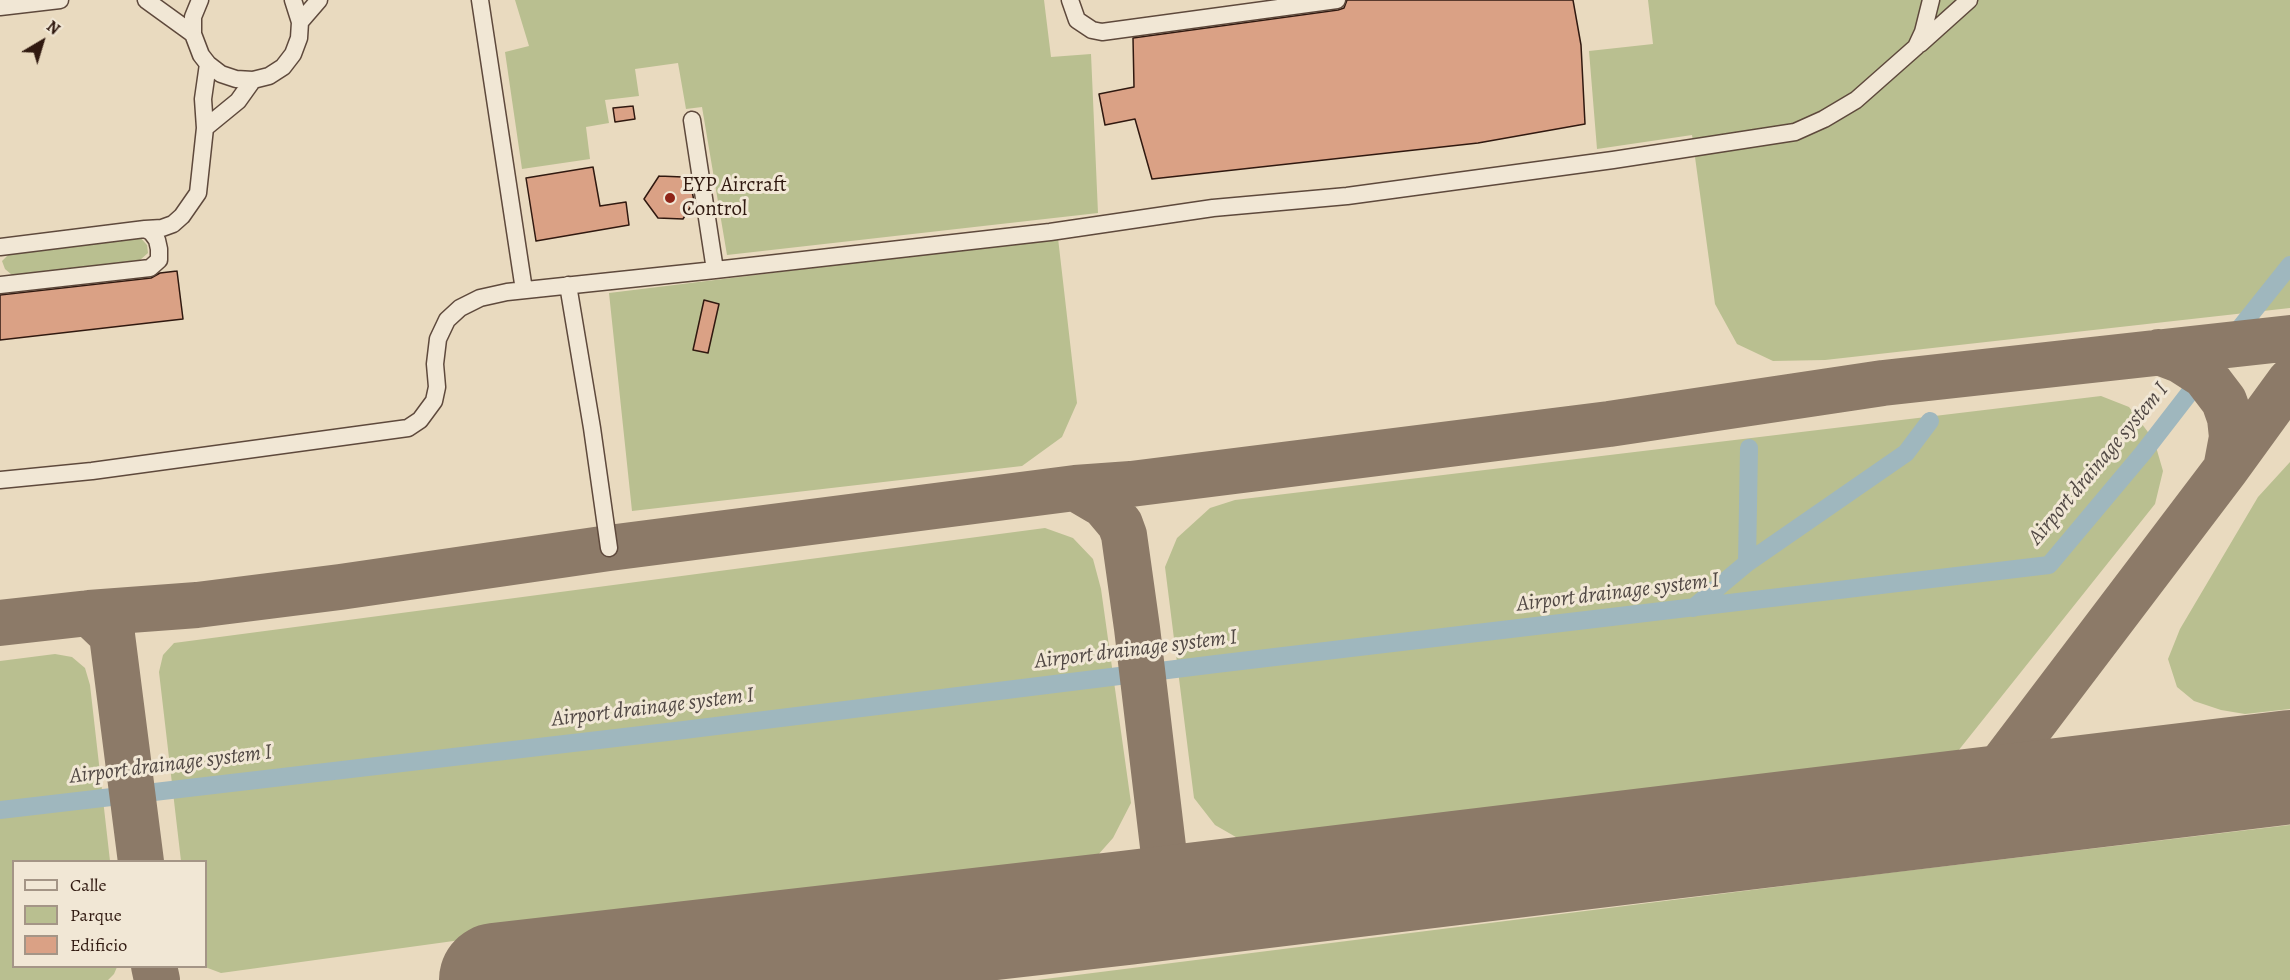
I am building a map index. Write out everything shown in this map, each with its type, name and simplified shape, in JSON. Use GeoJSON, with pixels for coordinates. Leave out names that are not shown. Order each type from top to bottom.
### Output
{"type":"FeatureCollection","features":[{"type":"Feature","properties":{"kind":"street"},"geometry":{"type":"LineString","coordinates":[[0,7],[60,0]]}},
{"type":"Feature","properties":{"kind":"street"},"geometry":{"type":"LineString","coordinates":[[146,0],[194,34]]}},
{"type":"Feature","properties":{"kind":"street"},"geometry":{"type":"LineString","coordinates":[[200,0],[193,17],[194,34],[196,45],[208,64],[221,74],[236,79],[253,80],[269,76],[283,67],[293,54],[300,38],[300,22],[297,6],[293,0]]}},
{"type":"Feature","properties":{"kind":"street"},"geometry":{"type":"LineString","coordinates":[[300,22],[319,0]]}},
{"type":"Feature","properties":{"kind":"street"},"geometry":{"type":"LineString","coordinates":[[480,0],[524,290]]}},
{"type":"Feature","properties":{"kind":"street"},"geometry":{"type":"LineString","coordinates":[[1070,0],[1077,20],[1092,30],[1102,32],[1337,0]]}},
{"type":"Feature","properties":{"kind":"street"},"geometry":{"type":"LineString","coordinates":[[1916,47],[1923,32],[1931,0]]}},
{"type":"Feature","properties":{"kind":"street"},"geometry":{"type":"LineString","coordinates":[[0,480],[92,471],[408,428],[420,420],[434,401],[437,387],[435,364],[438,339],[447,320],[460,308],[480,298],[524,290],[1050,232],[1213,208],[1347,196],[1795,132],[1848,105],[1969,0]]}},
{"type":"Feature","properties":{"kind":"street"},"geometry":{"type":"LineString","coordinates":[[0,247],[145,228],[162,228],[172,224],[191,206],[198,193],[205,128],[203,99],[208,64]]}},
{"type":"Feature","properties":{"kind":"street"},"geometry":{"type":"LineString","coordinates":[[205,128],[238,101],[253,80]]}},
{"type":"Feature","properties":{"kind":"street"},"geometry":{"type":"LineString","coordinates":[[692,120],[715,270]]}},
{"type":"Feature","properties":{"kind":"street"},"geometry":{"type":"LineString","coordinates":[[0,285],[150,268],[159,261],[159,249],[157,240],[145,228]]}},
{"type":"Feature","properties":{"kind":"street"},"geometry":{"type":"LineString","coordinates":[[568,285],[609,548]]}},
{"type":"Feature","properties":{"kind":"green space"},"geometry":{"type":"Polygon","coordinates":[[[515,0],[1044,0],[1051,57],[1091,54],[1098,213],[727,255],[702,107],[686,109],[678,63],[635,69],[639,96],[605,100],[609,123],[586,127],[590,159],[522,169],[505,52],[529,46],[515,0]]]}},
{"type":"Feature","properties":{"kind":"green space"},"geometry":{"type":"Polygon","coordinates":[[[1648,0],[2290,0],[2290,308],[1825,360],[1773,361],[1737,344],[1715,304],[1692,135],[1597,149],[1589,51],[1653,44],[1648,0]]]}},
{"type":"Feature","properties":{"kind":"green space"},"geometry":{"type":"Polygon","coordinates":[[[139,236],[147,245],[148,253],[140,260],[12,275],[5,269],[2,261],[14,249],[139,236]]]}},
{"type":"Feature","properties":{"kind":"green space"},"geometry":{"type":"Polygon","coordinates":[[[1058,238],[1077,403],[1062,437],[1022,466],[632,511],[609,293],[1058,238]]]}},
{"type":"Feature","properties":{"kind":"green space"},"geometry":{"type":"Polygon","coordinates":[[[2101,396],[2129,407],[2154,440],[2163,471],[2155,504],[1958,751],[1942,757],[1783,773],[1285,842],[1248,844],[1215,825],[1194,798],[1165,567],[1177,538],[1210,508],[1235,500],[2101,396]]]}},
{"type":"Feature","properties":{"kind":"green space"},"geometry":{"type":"Polygon","coordinates":[[[2290,462],[2290,709],[2245,714],[2221,710],[2194,701],[2177,687],[2168,659],[2180,629],[2258,497],[2290,462]]]}},
{"type":"Feature","properties":{"kind":"green space"},"geometry":{"type":"Polygon","coordinates":[[[1045,528],[1073,538],[1093,559],[1101,589],[1131,803],[1113,838],[1097,856],[1069,872],[519,932],[221,973],[207,968],[207,860],[181,860],[159,672],[163,655],[174,643],[1045,528]]]}},
{"type":"Feature","properties":{"kind":"green space"},"geometry":{"type":"Polygon","coordinates":[[[55,654],[72,657],[85,668],[90,685],[110,860],[12,860],[12,968],[117,968],[108,980],[0,980],[0,661],[55,654]]]}},
{"type":"Feature","properties":{"kind":"green space"},"geometry":{"type":"Polygon","coordinates":[[[2290,825],[2290,980],[1037,980],[1871,875],[2290,825]]]}},
{"type":"Feature","properties":{"kind":"building"},"geometry":{"type":"Polygon","coordinates":[[[1347,0],[1573,0],[1581,45],[1585,124],[1478,143],[1152,179],[1135,119],[1105,125],[1099,94],[1134,87],[1133,38],[1338,10],[1344,8],[1347,0]]]}},
{"type":"Feature","properties":{"kind":"building"},"geometry":{"type":"Polygon","coordinates":[[[633,106],[635,119],[615,122],[613,108],[633,106]]]}},
{"type":"Feature","properties":{"kind":"building"},"geometry":{"type":"Polygon","coordinates":[[[593,167],[600,206],[626,202],[629,225],[536,241],[526,178],[593,167]]]}},
{"type":"Feature","properties":{"kind":"building","name":"EYP Aircraft Control"},"geometry":{"type":"Polygon","coordinates":[[[659,176],[683,177],[692,191],[694,201],[683,219],[658,218],[644,199],[659,176]]]}},
{"type":"Feature","properties":{"kind":"building"},"geometry":{"type":"Polygon","coordinates":[[[177,271],[183,319],[0,340],[0,295],[151,278],[160,273],[177,271]]]}},
{"type":"Feature","properties":{"kind":"building"},"geometry":{"type":"Polygon","coordinates":[[[704,300],[719,304],[708,353],[693,350],[704,300]]]}},
{"type":"Feature","properties":{"kind":"waterway"},"geometry":{"type":"LineString","coordinates":[[2235,334],[2290,265]]}},
{"type":"Feature","properties":{"kind":"waterway"},"geometry":{"type":"LineString","coordinates":[[2214,363],[2223,351]]}},
{"type":"Feature","properties":{"kind":"waterway","name":"Airport drainage system I"},"geometry":{"type":"LineString","coordinates":[[0,810],[2049,565],[2143,453],[2194,387]]}},
{"type":"Feature","properties":{"kind":"waterway"},"geometry":{"type":"LineString","coordinates":[[1747,563],[1906,453],[1930,421]]}},
{"type":"Feature","properties":{"kind":"waterway"},"geometry":{"type":"LineString","coordinates":[[1693,608],[1747,563],[1749,448]]}},
{"type":"Feature","properties":{"kind":"taxiway"},"geometry":{"type":"LineString","coordinates":[[0,623],[89,613],[197,605],[609,548],[1075,488],[1131,484],[1609,424],[1883,383],[2290,338]]}},
{"type":"Feature","properties":{"kind":"taxiway"},"geometry":{"type":"LineString","coordinates":[[2159,352],[2180,360],[2205,376],[2224,401],[2230,418],[2232,437],[2226,469]]}},
{"type":"Feature","properties":{"kind":"taxiway"},"geometry":{"type":"LineString","coordinates":[[1959,808],[1988,783],[2290,381]]}},
{"type":"Feature","properties":{"kind":"taxiway"},"geometry":{"type":"LineString","coordinates":[[1075,488],[1104,505],[1120,524],[1124,535],[1137,628],[1164,855],[1158,876],[1142,896],[1125,908]]}},
{"type":"Feature","properties":{"kind":"taxiway"},"geometry":{"type":"LineString","coordinates":[[89,613],[112,635],[141,860]]}},
{"type":"Feature","properties":{"kind":"taxiway"},"geometry":{"type":"LineString","coordinates":[[1164,855],[1178,877],[1188,886],[1215,897]]}},
{"type":"Feature","properties":{"kind":"taxiway"},"geometry":{"type":"LineString","coordinates":[[154,968],[157,980]]}},
{"type":"Feature","properties":{"kind":"runway"},"geometry":{"type":"LineString","coordinates":[[496,980],[1125,908],[2290,767]]}},
{"type":"Feature","properties":{"kind":"place","name":"EYP Aircraft Control"},"geometry":{"type":"Point","coordinates":[670,198]}}]}
